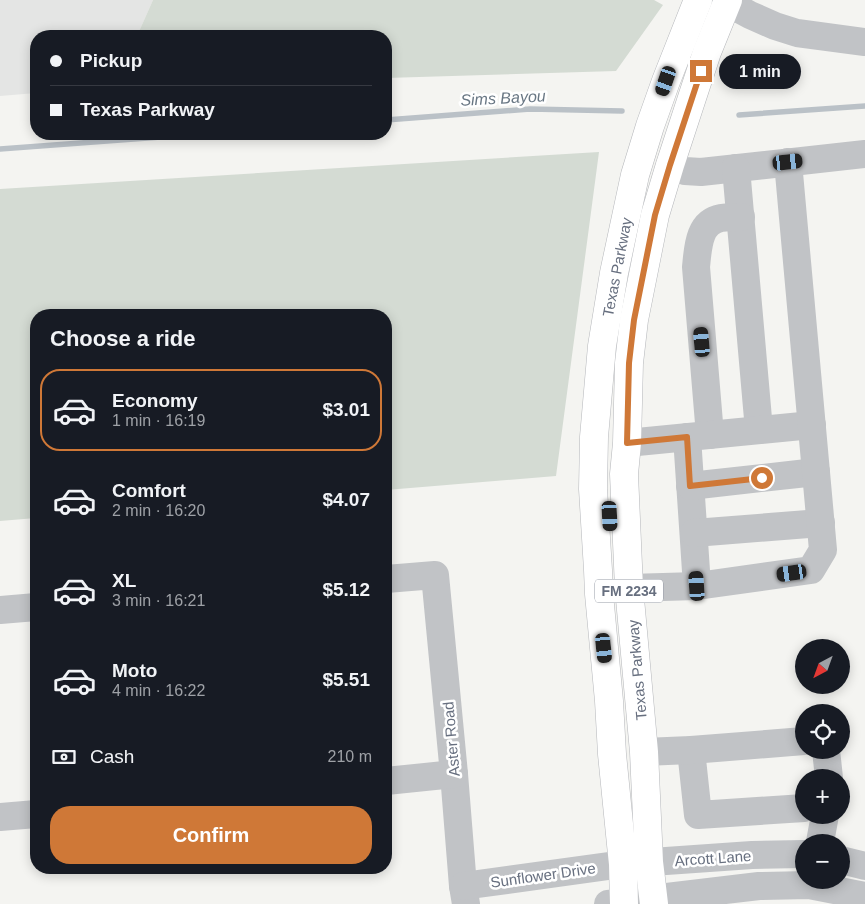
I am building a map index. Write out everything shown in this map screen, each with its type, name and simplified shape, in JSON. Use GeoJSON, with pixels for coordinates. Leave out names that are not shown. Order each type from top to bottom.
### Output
{"type":"FeatureCollection","features":[{"type":"Feature","properties":{"kind":"main road","name":"Texas Parkway"},"geometry":{"type":"LineString","coordinates":[[619,903],[623,864],[599,594],[593,489],[594,437],[602,346],[616,264],[635,175],[666,81],[698,0]]}},
{"type":"Feature","properties":{"kind":"main road","name":"Texas Parkway"},"geometry":{"type":"LineString","coordinates":[[654,901],[649,862],[644,752],[629,588],[624,474],[627,443],[629,363],[634,320],[655,215],[707,52],[726,1]]}},
{"type":"Feature","properties":{"kind":"main road"},"geometry":{"type":"LineString","coordinates":[[593,489],[610,516],[612,562],[621,582],[629,588]]}},
{"type":"Feature","properties":{"kind":"street"},"geometry":{"type":"LineString","coordinates":[[726,1],[750,15],[797,33],[865,42]]}},
{"type":"Feature","properties":{"kind":"street"},"geometry":{"type":"LineString","coordinates":[[670,165],[685,171],[700,172],[865,154]]}},
{"type":"Feature","properties":{"kind":"street"},"geometry":{"type":"LineString","coordinates":[[629,588],[697,586],[811,570],[823,550],[788,162]]}},
{"type":"Feature","properties":{"kind":"street"},"geometry":{"type":"LineString","coordinates":[[736,168],[759,430]]}},
{"type":"Feature","properties":{"kind":"street"},"geometry":{"type":"LineString","coordinates":[[697,586],[690,486],[698,436],[696,267],[699,241],[706,224],[720,218],[741,217]]}},
{"type":"Feature","properties":{"kind":"street"},"geometry":{"type":"LineString","coordinates":[[627,443],[812,426]]}},
{"type":"Feature","properties":{"kind":"street"},"geometry":{"type":"LineString","coordinates":[[690,486],[816,472]]}},
{"type":"Feature","properties":{"kind":"street"},"geometry":{"type":"LineString","coordinates":[[694,533],[821,523]]}},
{"type":"Feature","properties":{"kind":"street","name":"Aster Road"},"geometry":{"type":"LineString","coordinates":[[392,579],[435,575],[464,895]]}},
{"type":"Feature","properties":{"kind":"street"},"geometry":{"type":"LineString","coordinates":[[0,610],[30,608]]}},
{"type":"Feature","properties":{"kind":"street"},"geometry":{"type":"LineString","coordinates":[[644,752],[795,741]]}},
{"type":"Feature","properties":{"kind":"street"},"geometry":{"type":"LineString","coordinates":[[691,750],[698,815],[795,809]]}},
{"type":"Feature","properties":{"kind":"street"},"geometry":{"type":"LineString","coordinates":[[392,780],[454,774]]}},
{"type":"Feature","properties":{"kind":"street"},"geometry":{"type":"LineString","coordinates":[[0,817],[30,814]]}},
{"type":"Feature","properties":{"kind":"street","name":"Arcott Lane"},"geometry":{"type":"LineString","coordinates":[[623,864],[752,855],[795,854]]}},
{"type":"Feature","properties":{"kind":"street"},"geometry":{"type":"LineString","coordinates":[[850,862],[865,866]]}},
{"type":"Feature","properties":{"kind":"street","name":"Sunflower Drive"},"geometry":{"type":"LineString","coordinates":[[464,895],[623,864]]}},
{"type":"Feature","properties":{"kind":"street"},"geometry":{"type":"LineString","coordinates":[[619,903],[654,901],[759,886],[865,896]]}},
{"type":"Feature","properties":{"kind":"shaded area"},"geometry":{"type":"Polygon","coordinates":[[[0,0],[153,0],[140,30],[30,30],[30,94],[0,96],[0,0]]]}},
{"type":"Feature","properties":{"kind":"shaded area"},"geometry":{"type":"Polygon","coordinates":[[[153,0],[654,0],[663,5],[616,71],[392,78],[392,30],[140,30],[153,0]]]}},
{"type":"Feature","properties":{"kind":"shaded area"},"geometry":{"type":"Polygon","coordinates":[[[599,152],[556,476],[392,490],[392,309],[30,309],[30,518],[0,521],[0,189],[599,152]]]}},
{"type":"Feature","properties":{"kind":"waterway","name":"Sims Bayou"},"geometry":{"type":"LineString","coordinates":[[739,115],[865,106]]}},
{"type":"Feature","properties":{"kind":"waterway","name":"Sims Bayou"},"geometry":{"type":"LineString","coordinates":[[392,120],[530,109],[622,111]]}},
{"type":"Feature","properties":{"kind":"waterway","name":"Sims Bayou"},"geometry":{"type":"LineString","coordinates":[[0,149],[121,140]]}},
{"type":"Feature","properties":{"kind":"route"},"geometry":{"type":"LineString","coordinates":[[701,71],[655,215],[634,320],[629,363],[627,443],[687,437],[690,486],[762,478]]}}]}
